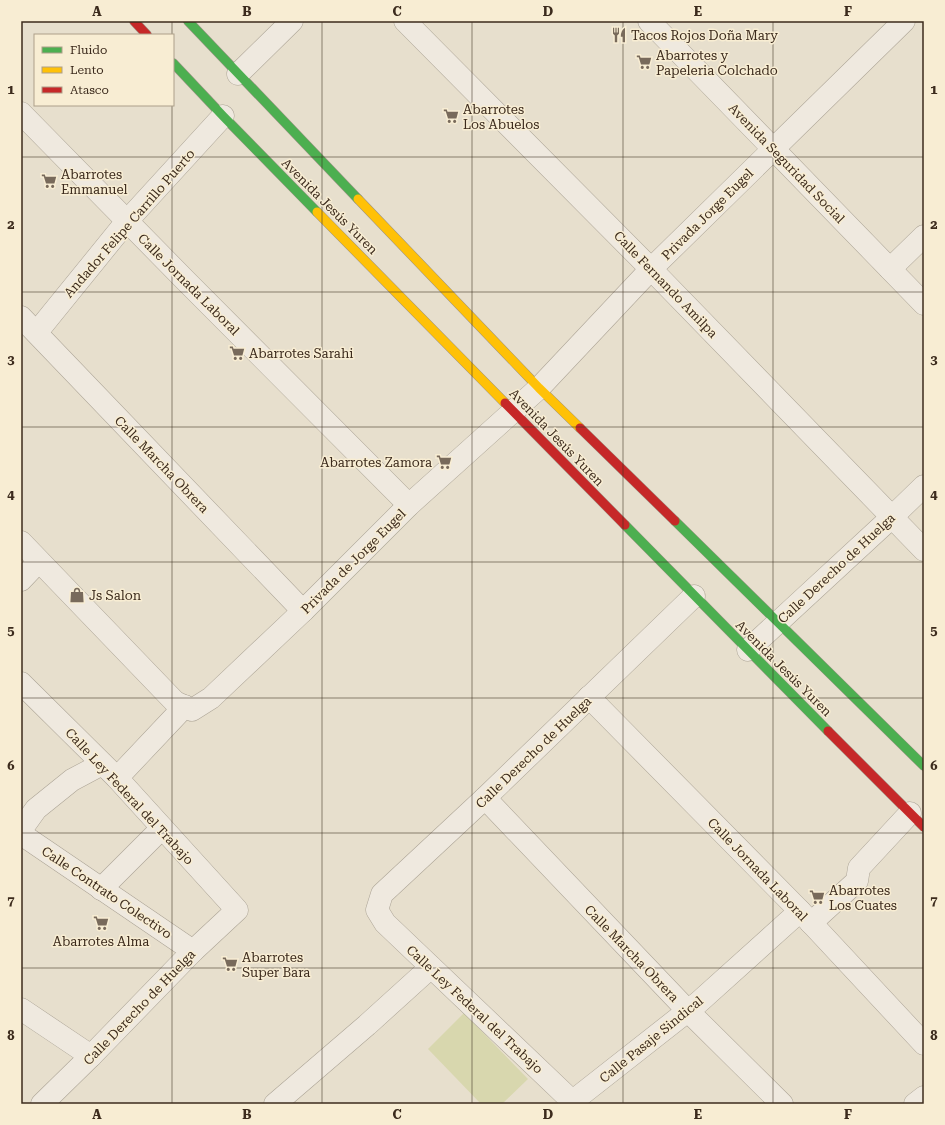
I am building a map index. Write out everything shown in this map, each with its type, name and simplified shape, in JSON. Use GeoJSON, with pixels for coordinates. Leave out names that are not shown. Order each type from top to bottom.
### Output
{"type":"FeatureCollection","features":[{"type":"Feature","properties":{"kind":"street"},"geometry":{"type":"LineString","coordinates":[[134,21],[146,34]]}},
{"type":"Feature","properties":{"kind":"street","name":"Avenida Jesús Yuren"},"geometry":{"type":"LineString","coordinates":[[188,21],[539,388],[924,766]]}},
{"type":"Feature","properties":{"kind":"street"},"geometry":{"type":"LineString","coordinates":[[238,74],[292,21]]}},
{"type":"Feature","properties":{"kind":"street","name":"Calle Fernando Amilpa"},"geometry":{"type":"LineString","coordinates":[[405,21],[652,269],[924,550]]}},
{"type":"Feature","properties":{"kind":"street","name":"Avenida Seguridad Social"},"geometry":{"type":"LineString","coordinates":[[649,21],[924,304]]}},
{"type":"Feature","properties":{"kind":"street","name":"Privada Jorge Eugel"},"geometry":{"type":"LineString","coordinates":[[513,411],[539,388],[652,269],[774,148],[891,25]]}},
{"type":"Feature","properties":{"kind":"street","name":"Avenida Jesús Yuren"},"geometry":{"type":"LineString","coordinates":[[174,64],[223,116],[694,596],[917,820]]}},
{"type":"Feature","properties":{"kind":"street","name":"Calle Jornada Laboral"},"geometry":{"type":"LineString","coordinates":[[21,113],[409,505]]}},
{"type":"Feature","properties":{"kind":"street","name":"Andador Felipe Carrillo Puerto"},"geometry":{"type":"LineString","coordinates":[[37,332],[127,221],[223,116]]}},
{"type":"Feature","properties":{"kind":"street"},"geometry":{"type":"LineString","coordinates":[[890,269],[924,236]]}},
{"type":"Feature","properties":{"kind":"street","name":"Calle Marcha Obrera"},"geometry":{"type":"LineString","coordinates":[[21,317],[303,611]]}},
{"type":"Feature","properties":{"kind":"street","name":"Privada de Jorge Eugel"},"geometry":{"type":"LineString","coordinates":[[188,708],[211,698],[303,611],[409,505],[513,411]]}},
{"type":"Feature","properties":{"kind":"street","name":"Calle Derecho de Huelga"},"geometry":{"type":"LineString","coordinates":[[748,650],[924,486]]}},
{"type":"Feature","properties":{"kind":"street"},"geometry":{"type":"LineString","coordinates":[[21,542],[176,702],[188,708],[110,771],[72,780],[36,809],[21,830]]}},
{"type":"Feature","properties":{"kind":"street"},"geometry":{"type":"LineString","coordinates":[[21,580],[39,561]]}},
{"type":"Feature","properties":{"kind":"street","name":"Calle Derecho de Huelga"},"geometry":{"type":"LineString","coordinates":[[377,910],[382,894],[485,798],[694,596]]}},
{"type":"Feature","properties":{"kind":"street","name":"Calle Ley Federal del Trabajo"},"geometry":{"type":"LineString","coordinates":[[21,683],[110,771],[237,910]]}},
{"type":"Feature","properties":{"kind":"street","name":"Calle Jornada Laboral"},"geometry":{"type":"LineString","coordinates":[[589,697],[806,917],[924,1044]]}},
{"type":"Feature","properties":{"kind":"street","name":"Calle Marcha Obrera"},"geometry":{"type":"LineString","coordinates":[[485,798],[687,1010],[782,1104]]}},
{"type":"Feature","properties":{"kind":"street","name":"Calle Pasaje Sindical"},"geometry":{"type":"LineString","coordinates":[[574,1103],[687,1010],[806,917],[857,881],[859,868],[917,820]]}},
{"type":"Feature","properties":{"kind":"street"},"geometry":{"type":"LineString","coordinates":[[101,889],[162,828]]}},
{"type":"Feature","properties":{"kind":"street","name":"Calle Contrato Colectivo"},"geometry":{"type":"LineString","coordinates":[[21,834],[193,951]]}},
{"type":"Feature","properties":{"kind":"street","name":"Calle Derecho de Huelga"},"geometry":{"type":"LineString","coordinates":[[42,1104],[193,951],[237,910]]}},
{"type":"Feature","properties":{"kind":"street","name":"Calle Ley Federal del Trabajo"},"geometry":{"type":"LineString","coordinates":[[377,910],[385,923],[574,1103]]}},
{"type":"Feature","properties":{"kind":"street"},"geometry":{"type":"LineString","coordinates":[[275,1104],[367,1025],[431,967]]}},
{"type":"Feature","properties":{"kind":"street"},"geometry":{"type":"LineString","coordinates":[[21,1009],[91,1056]]}},
{"type":"Feature","properties":{"kind":"street"},"geometry":{"type":"LineString","coordinates":[[915,1104],[924,1097]]}},
{"type":"Feature","properties":{"kind":"green space"},"geometry":{"type":"Polygon","coordinates":[[[464,1013],[528,1079],[502,1104],[481,1104],[428,1049],[464,1013]]]}},
{"type":"Feature","properties":{"kind":"traffic: fast"},"geometry":{"type":"LineString","coordinates":[[188,21],[358,199]]}},
{"type":"Feature","properties":{"kind":"traffic: fast"},"geometry":{"type":"LineString","coordinates":[[174,64],[317,212]]}},
{"type":"Feature","properties":{"kind":"traffic: fast"},"geometry":{"type":"LineString","coordinates":[[675,521],[924,766]]}},
{"type":"Feature","properties":{"kind":"traffic: fast"},"geometry":{"type":"LineString","coordinates":[[625,525],[828,731]]}},
{"type":"Feature","properties":{"kind":"traffic: slow"},"geometry":{"type":"LineString","coordinates":[[358,199],[539,388],[580,428]]}},
{"type":"Feature","properties":{"kind":"traffic: slow"},"geometry":{"type":"LineString","coordinates":[[317,212],[505,403]]}},
{"type":"Feature","properties":{"kind":"traffic: jam"},"geometry":{"type":"LineString","coordinates":[[134,21],[146,34]]}},
{"type":"Feature","properties":{"kind":"traffic: jam"},"geometry":{"type":"LineString","coordinates":[[505,403],[625,525]]}},
{"type":"Feature","properties":{"kind":"traffic: jam"},"geometry":{"type":"LineString","coordinates":[[580,428],[675,521]]}},
{"type":"Feature","properties":{"kind":"traffic: jam"},"geometry":{"type":"LineString","coordinates":[[828,731],[924,827]]}},
{"type":"Feature","properties":{"kind":"place","name":"Tacos Rojos Doña Mary"},"geometry":{"type":"Point","coordinates":[619,35]}},
{"type":"Feature","properties":{"kind":"place","name":"Abarrotes y Papeleria Colchado"},"geometry":{"type":"Point","coordinates":[644,62]}},
{"type":"Feature","properties":{"kind":"place","name":"Abarrotes Los Abuelos"},"geometry":{"type":"Point","coordinates":[451,116]}},
{"type":"Feature","properties":{"kind":"place","name":"Abarrotes Emmanuel"},"geometry":{"type":"Point","coordinates":[49,181]}},
{"type":"Feature","properties":{"kind":"place","name":"Abarrotes Sarahi"},"geometry":{"type":"Point","coordinates":[237,353]}},
{"type":"Feature","properties":{"kind":"place","name":"Abarrotes Zamora"},"geometry":{"type":"Point","coordinates":[444,462]}},
{"type":"Feature","properties":{"kind":"place","name":"Js Salon"},"geometry":{"type":"Point","coordinates":[77,595]}},
{"type":"Feature","properties":{"kind":"place","name":"Abarrotes Los Cuates"},"geometry":{"type":"Point","coordinates":[817,897]}},
{"type":"Feature","properties":{"kind":"place","name":"Abarrotes Alma"},"geometry":{"type":"Point","coordinates":[101,923]}},
{"type":"Feature","properties":{"kind":"place","name":"Abarrotes Super Bara"},"geometry":{"type":"Point","coordinates":[230,964]}}]}
